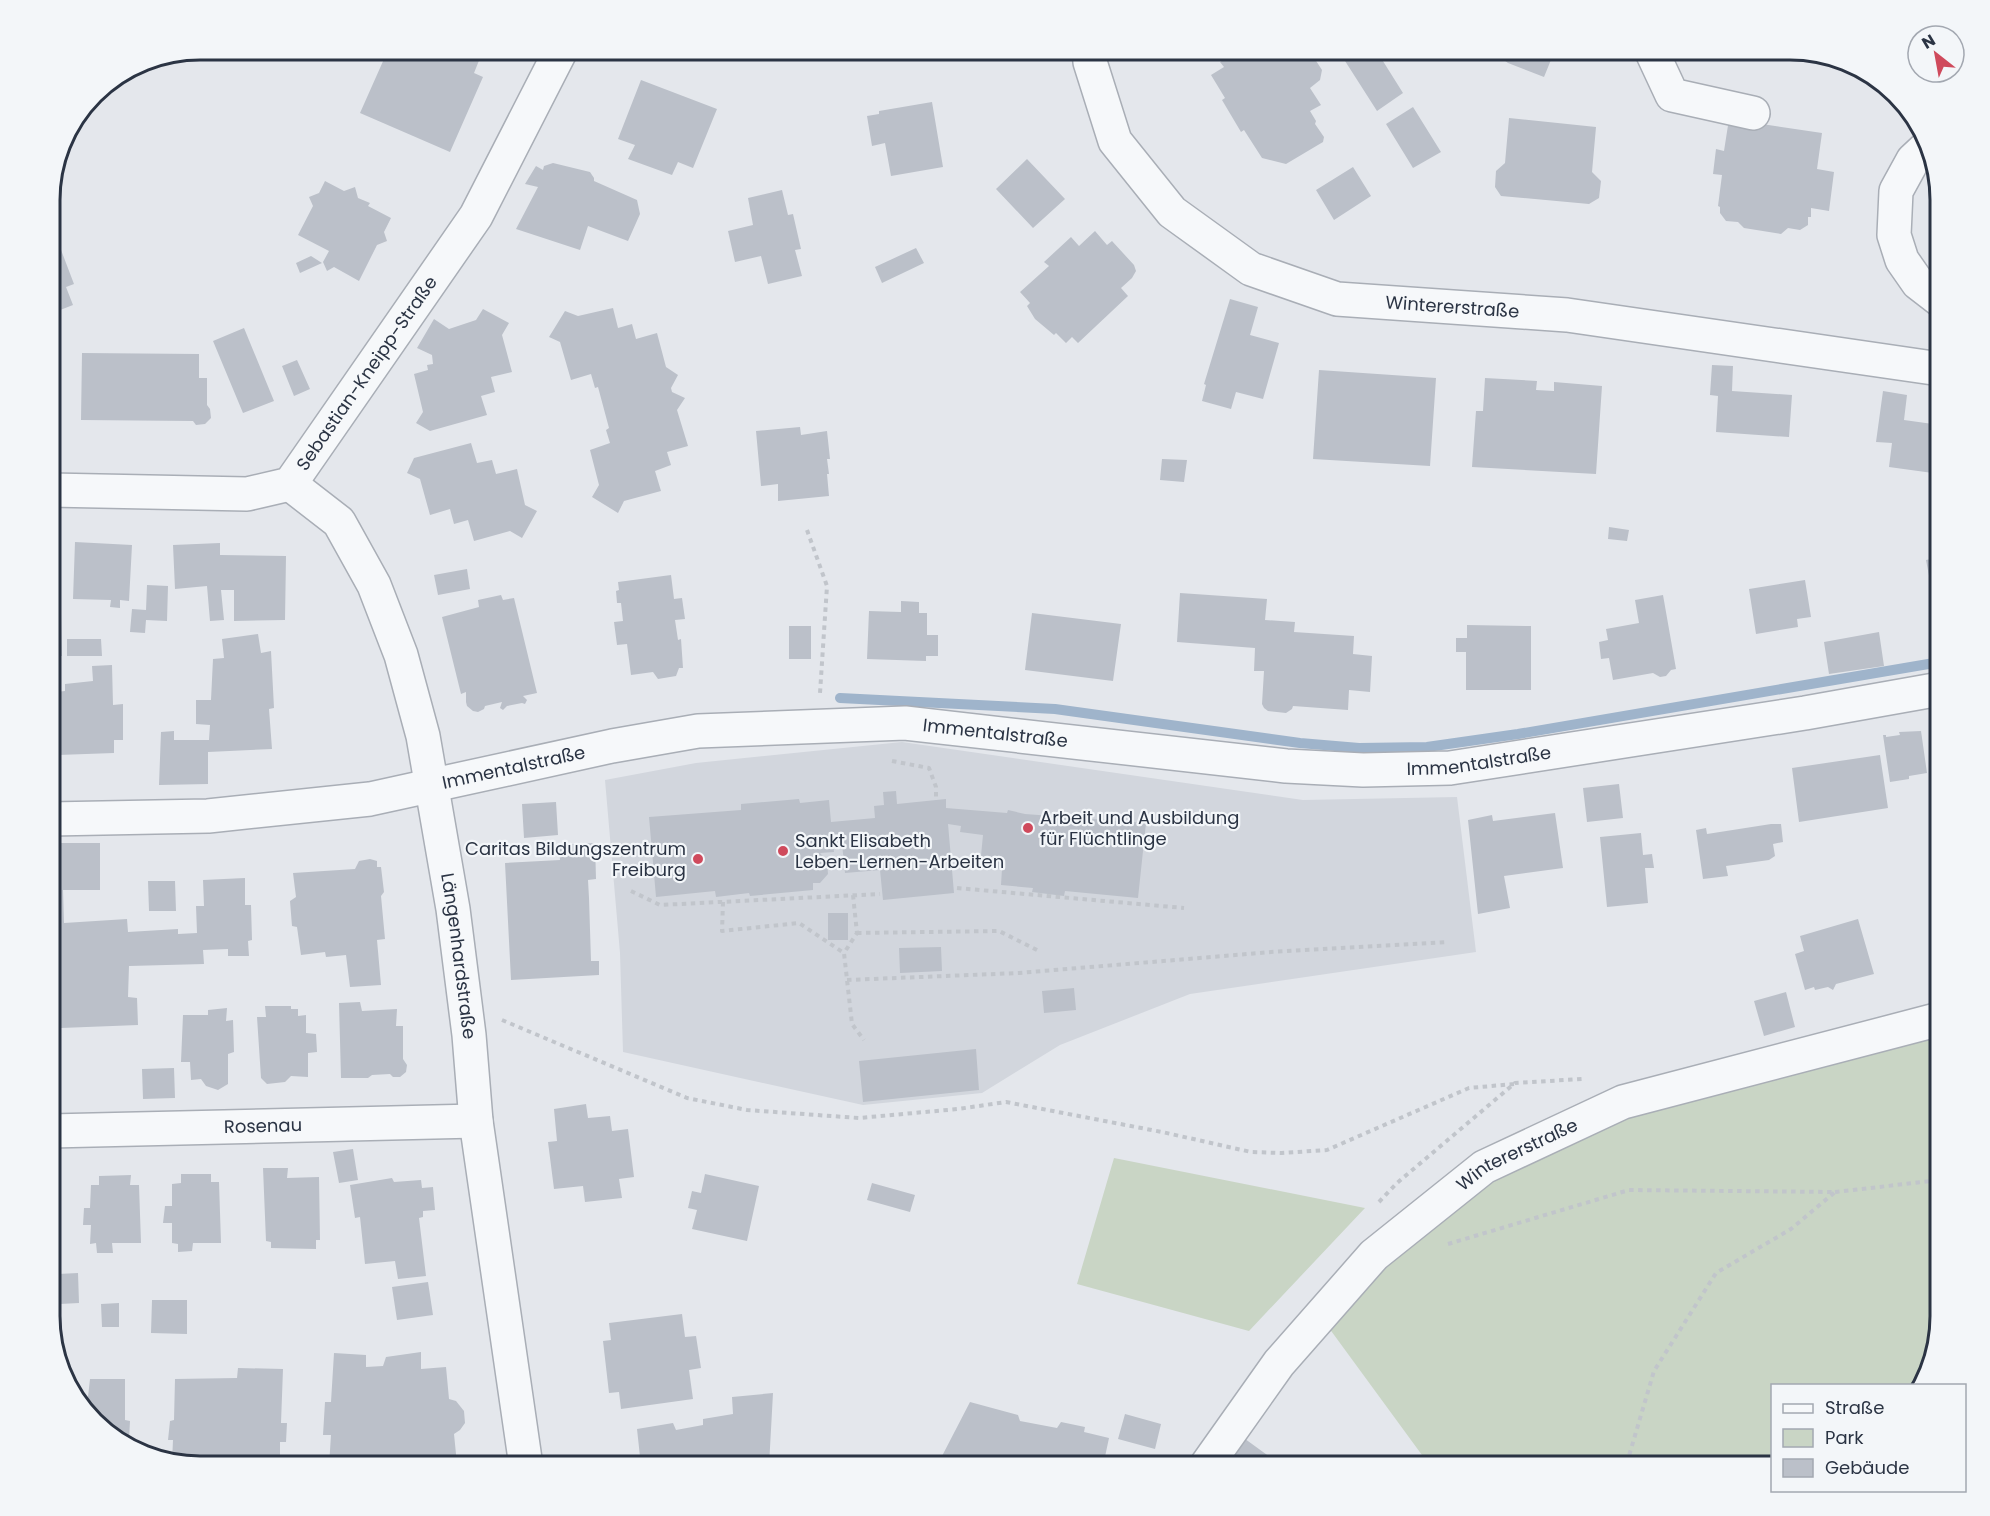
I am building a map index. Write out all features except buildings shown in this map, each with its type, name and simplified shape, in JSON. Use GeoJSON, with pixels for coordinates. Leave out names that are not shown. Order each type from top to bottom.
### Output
{"type":"FeatureCollection","features":[{"type":"Feature","properties":{"kind":"street","name":"Sebastian-Kneipp-Straße"},"geometry":{"type":"LineString","coordinates":[[60,490],[247,494],[290,484],[476,216],[556,60]]}},
{"type":"Feature","properties":{"kind":"street","name":"Wintererstraße"},"geometry":{"type":"LineString","coordinates":[[1090,60],[1114,141],[1172,212],[1251,268],[1337,299],[1567,315],[1930,367]]}},
{"type":"Feature","properties":{"kind":"street"},"geometry":{"type":"LineString","coordinates":[[1656,60],[1672,94],[1753,113]]}},
{"type":"Feature","properties":{"kind":"street"},"geometry":{"type":"LineString","coordinates":[[1922,152],[1913,160],[1896,191],[1894,235],[1902,260],[1918,283],[1930,292]]}},
{"type":"Feature","properties":{"kind":"street","name":"Längenhardstraße"},"geometry":{"type":"LineString","coordinates":[[290,484],[339,522],[374,585],[401,655],[423,736],[453,909],[469,1035],[476,1121],[524,1456]]}},
{"type":"Feature","properties":{"kind":"street","name":"Immentalstraße"},"geometry":{"type":"LineString","coordinates":[[60,819],[208,816],[370,799],[612,746],[698,731],[818,726],[904,723],[1286,766],[1363,770],[1450,768],[1793,715],[1930,691]]}},
{"type":"Feature","properties":{"kind":"street","name":"Wintererstraße"},"geometry":{"type":"LineString","coordinates":[[1214,1456],[1280,1363],[1374,1255],[1484,1167],[1623,1102],[1930,1022]]}},
{"type":"Feature","properties":{"kind":"street","name":"Rosenau"},"geometry":{"type":"LineString","coordinates":[[60,1131],[476,1121]]}},
{"type":"Feature","properties":{"kind":"path"},"geometry":{"type":"LineString","coordinates":[[807,530],[827,586],[818,726]]}},
{"type":"Feature","properties":{"kind":"path"},"geometry":{"type":"LineString","coordinates":[[891,761],[928,768],[936,787],[936,800]]}},
{"type":"Feature","properties":{"kind":"path"},"geometry":{"type":"LineString","coordinates":[[957,888],[1184,908]]}},
{"type":"Feature","properties":{"kind":"path"},"geometry":{"type":"LineString","coordinates":[[632,891],[660,905],[880,894]]}},
{"type":"Feature","properties":{"kind":"path"},"geometry":{"type":"LineString","coordinates":[[734,895],[735,901]]}},
{"type":"Feature","properties":{"kind":"path"},"geometry":{"type":"LineString","coordinates":[[853,895],[857,933],[844,953],[852,1024],[864,1040]]}},
{"type":"Feature","properties":{"kind":"path"},"geometry":{"type":"LineString","coordinates":[[723,902],[722,931],[799,923],[844,953]]}},
{"type":"Feature","properties":{"kind":"path"},"geometry":{"type":"LineString","coordinates":[[857,933],[999,931],[1037,950]]}},
{"type":"Feature","properties":{"kind":"path"},"geometry":{"type":"LineString","coordinates":[[847,980],[1019,973],[1271,952],[1448,942]]}},
{"type":"Feature","properties":{"kind":"path"},"geometry":{"type":"LineString","coordinates":[[497,1017],[687,1098],[747,1110],[859,1118],[1006,1102],[1251,1152],[1282,1153],[1327,1150],[1469,1088],[1515,1083]]}},
{"type":"Feature","properties":{"kind":"path"},"geometry":{"type":"LineString","coordinates":[[1442,1246],[1629,1190],[1835,1192],[1930,1181]]}},
{"type":"Feature","properties":{"kind":"path"},"geometry":{"type":"LineString","coordinates":[[1629,1456],[1653,1371],[1716,1273],[1791,1229],[1835,1192]]}},
{"type":"Feature","properties":{"kind":"shaded area"},"geometry":{"type":"Polygon","coordinates":[[[902,742],[1303,800],[1457,797],[1476,952],[1190,994],[1060,1045],[982,1093],[863,1105],[623,1052],[620,953],[605,780],[696,763],[902,742]]]}},
{"type":"Feature","properties":{"kind":"green space"},"geometry":{"type":"Polygon","coordinates":[[[1930,1019],[1930,1316],[1927,1344],[1916,1378],[1912,1384],[1771,1384],[1771,1456],[1423,1456],[1318,1313],[1480,1162],[1930,1019]]]}},
{"type":"Feature","properties":{"kind":"green space"},"geometry":{"type":"Polygon","coordinates":[[[1114,1158],[1365,1208],[1249,1331],[1077,1284],[1114,1158]]]}},
{"type":"Feature","properties":{"kind":"waterway"},"geometry":{"type":"LineString","coordinates":[[840,698],[1055,709],[1300,743],[1359,748],[1427,747],[1518,734],[1930,664]]}},
{"type":"Feature","properties":{"kind":"place","name":"Arbeit und Ausbildung für Flüchtlinge"},"geometry":{"type":"Point","coordinates":[1028,828]}},
{"type":"Feature","properties":{"kind":"place","name":"Sankt Elisabeth Leben-Lernen-Arbeiten"},"geometry":{"type":"Point","coordinates":[783,851]}},
{"type":"Feature","properties":{"kind":"place","name":"Caritas Bildungszentrum Freiburg"},"geometry":{"type":"Point","coordinates":[698,859]}}]}
